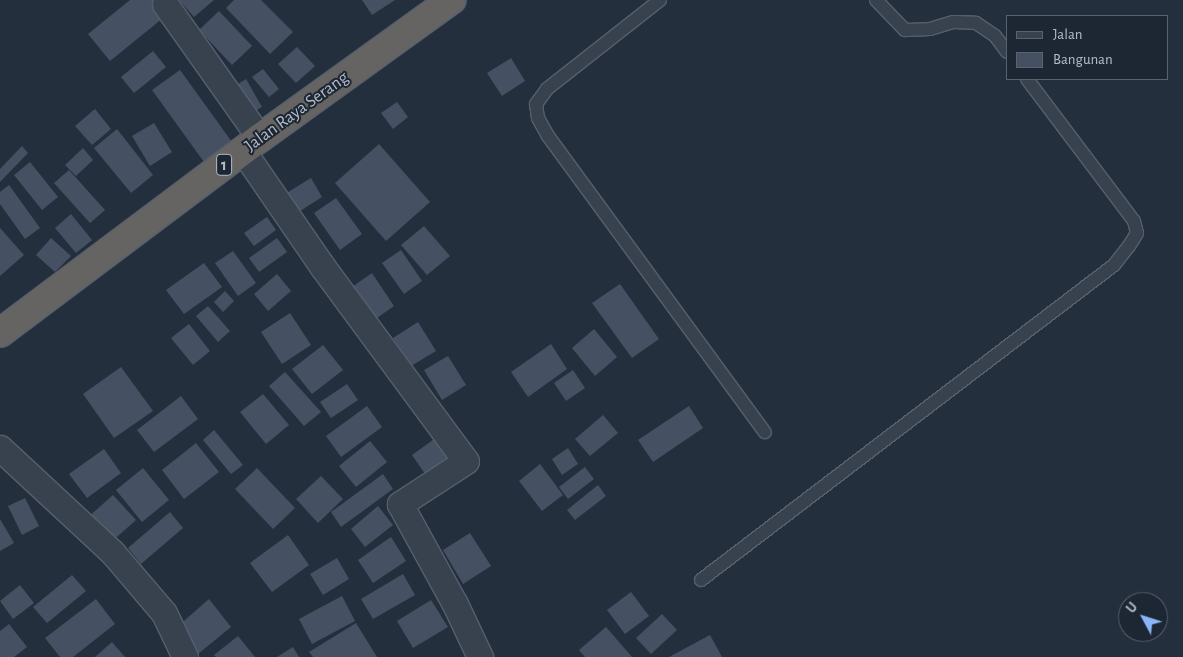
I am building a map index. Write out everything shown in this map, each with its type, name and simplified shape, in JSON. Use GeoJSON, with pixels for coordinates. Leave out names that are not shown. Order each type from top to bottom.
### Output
{"type":"FeatureCollection","features":[{"type":"Feature","properties":{"kind":"highway","name":"Jalan Raya Serang"},"geometry":{"type":"LineString","coordinates":[[0,333],[251,144],[451,0]]}},
{"type":"Feature","properties":{"kind":"street"},"geometry":{"type":"LineString","coordinates":[[165,4],[251,144],[322,266],[466,460],[400,504],[455,604],[480,657]]}},
{"type":"Feature","properties":{"kind":"street"},"geometry":{"type":"LineString","coordinates":[[0,448],[112,552],[164,613],[185,657]]}},
{"type":"Feature","properties":{"kind":"lane"},"geometry":{"type":"LineString","coordinates":[[660,0],[547,89],[536,104],[538,118],[764,432]]}},
{"type":"Feature","properties":{"kind":"lane"},"geometry":{"type":"LineString","coordinates":[[876,0],[905,30],[930,29],[953,22],[976,23],[995,36],[1006,51]]}},
{"type":"Feature","properties":{"kind":"lane"},"geometry":{"type":"LineString","coordinates":[[700,580],[1114,265],[1129,246],[1137,233],[1134,221],[1028,80]]}},
{"type":"Feature","properties":{"kind":"building"},"geometry":{"type":"Polygon","coordinates":[[[130,0],[157,0],[168,14],[110,61],[88,34],[130,0]]]}},
{"type":"Feature","properties":{"kind":"building"},"geometry":{"type":"Polygon","coordinates":[[[179,0],[214,0],[194,17],[179,0]]]}},
{"type":"Feature","properties":{"kind":"building"},"geometry":{"type":"Polygon","coordinates":[[[234,0],[261,0],[293,32],[270,54],[226,8],[234,0]]]}},
{"type":"Feature","properties":{"kind":"building"},"geometry":{"type":"Polygon","coordinates":[[[362,0],[395,0],[372,15],[362,0]]]}},
{"type":"Feature","properties":{"kind":"building"},"geometry":{"type":"Polygon","coordinates":[[[219,11],[252,46],[232,65],[199,30],[219,11]]]}},
{"type":"Feature","properties":{"kind":"building"},"geometry":{"type":"Polygon","coordinates":[[[297,47],[315,66],[296,83],[278,64],[297,47]]]}},
{"type":"Feature","properties":{"kind":"building"},"geometry":{"type":"Polygon","coordinates":[[[153,51],[166,67],[134,93],[121,77],[153,51]]]}},
{"type":"Feature","properties":{"kind":"building"},"geometry":{"type":"Polygon","coordinates":[[[511,58],[525,81],[502,96],[487,73],[511,58]]]}},
{"type":"Feature","properties":{"kind":"building"},"geometry":{"type":"Polygon","coordinates":[[[263,69],[279,89],[269,97],[252,77],[263,69]]]}},
{"type":"Feature","properties":{"kind":"building"},"geometry":{"type":"Polygon","coordinates":[[[180,70],[232,142],[204,162],[152,90],[180,70]]]}},
{"type":"Feature","properties":{"kind":"building"},"geometry":{"type":"Polygon","coordinates":[[[246,79],[262,107],[248,115],[233,87],[246,79]]]}},
{"type":"Feature","properties":{"kind":"building"},"geometry":{"type":"Polygon","coordinates":[[[397,102],[408,117],[393,129],[381,113],[397,102]]]}},
{"type":"Feature","properties":{"kind":"building"},"geometry":{"type":"Polygon","coordinates":[[[95,109],[111,129],[92,145],[75,126],[95,109]]]}},
{"type":"Feature","properties":{"kind":"building"},"geometry":{"type":"Polygon","coordinates":[[[154,123],[172,152],[150,166],[132,136],[154,123]]]}},
{"type":"Feature","properties":{"kind":"building"},"geometry":{"type":"Polygon","coordinates":[[[117,129],[153,175],[131,193],[94,148],[117,129]]]}},
{"type":"Feature","properties":{"kind":"building"},"geometry":{"type":"Polygon","coordinates":[[[379,144],[430,202],[386,241],[335,183],[379,144]]]}},
{"type":"Feature","properties":{"kind":"building"},"geometry":{"type":"Polygon","coordinates":[[[22,146],[28,153],[0,182],[0,169],[22,146]]]}},
{"type":"Feature","properties":{"kind":"building"},"geometry":{"type":"Polygon","coordinates":[[[83,148],[93,160],[76,176],[65,165],[83,148]]]}},
{"type":"Feature","properties":{"kind":"building"},"geometry":{"type":"Polygon","coordinates":[[[30,162],[58,197],[42,210],[14,175],[30,162]]]}},
{"type":"Feature","properties":{"kind":"building"},"geometry":{"type":"Polygon","coordinates":[[[69,170],[105,210],[90,223],[54,183],[69,170]]]}},
{"type":"Feature","properties":{"kind":"building"},"geometry":{"type":"Polygon","coordinates":[[[311,178],[322,197],[297,213],[285,194],[311,178]]]}},
{"type":"Feature","properties":{"kind":"building"},"geometry":{"type":"Polygon","coordinates":[[[9,185],[40,228],[25,239],[0,204],[0,192],[9,185]]]}},
{"type":"Feature","properties":{"kind":"building"},"geometry":{"type":"Polygon","coordinates":[[[336,198],[362,234],[340,250],[314,213],[336,198]]]}},
{"type":"Feature","properties":{"kind":"building"},"geometry":{"type":"Polygon","coordinates":[[[71,214],[92,240],[76,253],[55,228],[71,214]]]}},
{"type":"Feature","properties":{"kind":"building"},"geometry":{"type":"Polygon","coordinates":[[[267,217],[276,230],[254,246],[244,233],[267,217]]]}},
{"type":"Feature","properties":{"kind":"building"},"geometry":{"type":"Polygon","coordinates":[[[424,226],[450,256],[427,275],[401,245],[424,226]]]}},
{"type":"Feature","properties":{"kind":"building"},"geometry":{"type":"Polygon","coordinates":[[[0,228],[24,255],[0,276],[0,228]]]}},
{"type":"Feature","properties":{"kind":"building"},"geometry":{"type":"Polygon","coordinates":[[[51,238],[71,256],[55,272],[36,255],[51,238]]]}},
{"type":"Feature","properties":{"kind":"building"},"geometry":{"type":"Polygon","coordinates":[[[277,238],[287,252],[259,272],[249,258],[277,238]]]}},
{"type":"Feature","properties":{"kind":"building"},"geometry":{"type":"Polygon","coordinates":[[[401,250],[422,281],[404,294],[382,263],[401,250]]]}},
{"type":"Feature","properties":{"kind":"building"},"geometry":{"type":"Polygon","coordinates":[[[233,251],[256,283],[238,296],[215,263],[233,251]]]}},
{"type":"Feature","properties":{"kind":"building"},"geometry":{"type":"Polygon","coordinates":[[[204,263],[222,287],[184,314],[166,290],[204,263]]]}},
{"type":"Feature","properties":{"kind":"building"},"geometry":{"type":"Polygon","coordinates":[[[372,273],[394,306],[374,320],[352,287],[372,273]]]}},
{"type":"Feature","properties":{"kind":"building"},"geometry":{"type":"Polygon","coordinates":[[[277,274],[291,291],[268,311],[254,294],[277,274]]]}},
{"type":"Feature","properties":{"kind":"building"},"geometry":{"type":"Polygon","coordinates":[[[620,284],[659,339],[632,358],[592,303],[620,284]]]}},
{"type":"Feature","properties":{"kind":"building"},"geometry":{"type":"Polygon","coordinates":[[[225,291],[234,301],[223,312],[214,302],[225,291]]]}},
{"type":"Feature","properties":{"kind":"building"},"geometry":{"type":"Polygon","coordinates":[[[208,306],[230,331],[218,342],[196,316],[208,306]]]}},
{"type":"Feature","properties":{"kind":"building"},"geometry":{"type":"Polygon","coordinates":[[[290,313],[311,345],[282,364],[261,332],[290,313]]]}},
{"type":"Feature","properties":{"kind":"building"},"geometry":{"type":"Polygon","coordinates":[[[418,322],[436,351],[411,366],[393,338],[418,322]]]}},
{"type":"Feature","properties":{"kind":"building"},"geometry":{"type":"Polygon","coordinates":[[[189,324],[210,351],[193,365],[171,338],[189,324]]]}},
{"type":"Feature","properties":{"kind":"building"},"geometry":{"type":"Polygon","coordinates":[[[594,329],[617,357],[595,376],[572,348],[594,329]]]}},
{"type":"Feature","properties":{"kind":"building"},"geometry":{"type":"Polygon","coordinates":[[[551,344],[567,369],[528,397],[511,372],[551,344]]]}},
{"type":"Feature","properties":{"kind":"building"},"geometry":{"type":"Polygon","coordinates":[[[323,345],[343,370],[312,394],[292,369],[323,345]]]}},
{"type":"Feature","properties":{"kind":"building"},"geometry":{"type":"Polygon","coordinates":[[[448,356],[466,385],[442,400],[424,370],[448,356]]]}},
{"type":"Feature","properties":{"kind":"building"},"geometry":{"type":"Polygon","coordinates":[[[121,367],[153,411],[114,438],[83,394],[121,367]]]}},
{"type":"Feature","properties":{"kind":"building"},"geometry":{"type":"Polygon","coordinates":[[[573,370],[585,388],[566,401],[554,383],[573,370]]]}},
{"type":"Feature","properties":{"kind":"building"},"geometry":{"type":"Polygon","coordinates":[[[285,372],[321,412],[304,426],[269,386],[285,372]]]}},
{"type":"Feature","properties":{"kind":"building"},"geometry":{"type":"Polygon","coordinates":[[[347,384],[358,400],[331,418],[320,402],[347,384]]]}},
{"type":"Feature","properties":{"kind":"building"},"geometry":{"type":"Polygon","coordinates":[[[263,394],[289,425],[266,444],[240,412],[263,394]]]}},
{"type":"Feature","properties":{"kind":"building"},"geometry":{"type":"Polygon","coordinates":[[[181,396],[198,419],[154,452],[137,430],[181,396]]]}},
{"type":"Feature","properties":{"kind":"building"},"geometry":{"type":"Polygon","coordinates":[[[367,406],[382,427],[341,457],[326,436],[367,406]]]}},
{"type":"Feature","properties":{"kind":"building"},"geometry":{"type":"Polygon","coordinates":[[[689,406],[703,428],[653,462],[638,440],[689,406]]]}},
{"type":"Feature","properties":{"kind":"building"},"geometry":{"type":"Polygon","coordinates":[[[603,415],[618,433],[590,456],[575,439],[603,415]]]}},
{"type":"Feature","properties":{"kind":"building"},"geometry":{"type":"Polygon","coordinates":[[[214,430],[243,465],[231,474],[203,440],[214,430]]]}},
{"type":"Feature","properties":{"kind":"building"},"geometry":{"type":"Polygon","coordinates":[[[444,432],[462,458],[430,481],[412,455],[444,432]]]}},
{"type":"Feature","properties":{"kind":"building"},"geometry":{"type":"Polygon","coordinates":[[[370,441],[387,462],[356,487],[339,466],[370,441]]]}},
{"type":"Feature","properties":{"kind":"building"},"geometry":{"type":"Polygon","coordinates":[[[196,443],[219,472],[184,499],[162,470],[196,443]]]}},
{"type":"Feature","properties":{"kind":"building"},"geometry":{"type":"Polygon","coordinates":[[[568,448],[578,464],[562,475],[552,459],[568,448]]]}},
{"type":"Feature","properties":{"kind":"building"},"geometry":{"type":"Polygon","coordinates":[[[104,449],[121,473],[87,498],[69,474],[104,449]]]}},
{"type":"Feature","properties":{"kind":"building"},"geometry":{"type":"Polygon","coordinates":[[[540,464],[563,495],[542,511],[519,481],[540,464]]]}},
{"type":"Feature","properties":{"kind":"building"},"geometry":{"type":"Polygon","coordinates":[[[585,467],[594,479],[568,499],[559,487],[585,467]]]}},
{"type":"Feature","properties":{"kind":"building"},"geometry":{"type":"Polygon","coordinates":[[[143,468],[169,500],[142,522],[116,490],[143,468]]]}},
{"type":"Feature","properties":{"kind":"building"},"geometry":{"type":"Polygon","coordinates":[[[257,468],[295,508],[273,529],[235,489],[257,468]]]}},
{"type":"Feature","properties":{"kind":"building"},"geometry":{"type":"Polygon","coordinates":[[[383,474],[393,489],[341,527],[331,512],[383,474]]]}},
{"type":"Feature","properties":{"kind":"building"},"geometry":{"type":"Polygon","coordinates":[[[321,476],[343,499],[318,523],[296,499],[321,476]]]}},
{"type":"Feature","properties":{"kind":"building"},"geometry":{"type":"Polygon","coordinates":[[[598,485],[606,496],[575,520],[567,510],[598,485]]]}},
{"type":"Feature","properties":{"kind":"building"},"geometry":{"type":"Polygon","coordinates":[[[113,495],[136,520],[109,544],[86,519],[113,495]]]}},
{"type":"Feature","properties":{"kind":"building"},"geometry":{"type":"Polygon","coordinates":[[[25,498],[39,526],[22,535],[8,506],[25,498]]]}},
{"type":"Feature","properties":{"kind":"building"},"geometry":{"type":"Polygon","coordinates":[[[378,506],[393,525],[365,547],[351,529],[378,506]]]}},
{"type":"Feature","properties":{"kind":"building"},"geometry":{"type":"Polygon","coordinates":[[[170,512],[183,528],[141,564],[128,548],[170,512]]]}},
{"type":"Feature","properties":{"kind":"building"},"geometry":{"type":"Polygon","coordinates":[[[0,519],[14,543],[0,551],[0,519]]]}},
{"type":"Feature","properties":{"kind":"building"},"geometry":{"type":"Polygon","coordinates":[[[470,533],[491,566],[463,584],[443,550],[470,533]]]}},
{"type":"Feature","properties":{"kind":"building"},"geometry":{"type":"Polygon","coordinates":[[[288,535],[309,565],[272,592],[250,563],[288,535]]]}},
{"type":"Feature","properties":{"kind":"building"},"geometry":{"type":"Polygon","coordinates":[[[391,537],[406,561],[373,583],[358,560],[391,537]]]}},
{"type":"Feature","properties":{"kind":"building"},"geometry":{"type":"Polygon","coordinates":[[[337,558],[349,579],[323,595],[310,574],[337,558]]]}},
{"type":"Feature","properties":{"kind":"building"},"geometry":{"type":"Polygon","coordinates":[[[403,574],[415,595],[373,619],[361,599],[403,574]]]}},
{"type":"Feature","properties":{"kind":"building"},"geometry":{"type":"Polygon","coordinates":[[[72,575],[86,591],[47,623],[33,607],[72,575]]]}},
{"type":"Feature","properties":{"kind":"building"},"geometry":{"type":"Polygon","coordinates":[[[20,585],[34,603],[13,619],[0,601],[20,585]]]}},
{"type":"Feature","properties":{"kind":"building"},"geometry":{"type":"Polygon","coordinates":[[[631,592],[649,616],[625,634],[607,610],[631,592]]]}},
{"type":"Feature","properties":{"kind":"building"},"geometry":{"type":"Polygon","coordinates":[[[342,596],[355,621],[312,644],[299,619],[342,596]]]}},
{"type":"Feature","properties":{"kind":"building"},"geometry":{"type":"Polygon","coordinates":[[[96,599],[115,624],[73,657],[60,657],[45,638],[96,599]]]}},
{"type":"Feature","properties":{"kind":"building"},"geometry":{"type":"Polygon","coordinates":[[[209,599],[231,627],[198,654],[177,627],[209,599]]]}},
{"type":"Feature","properties":{"kind":"building"},"geometry":{"type":"Polygon","coordinates":[[[431,600],[448,627],[413,648],[397,621],[431,600]]]}},
{"type":"Feature","properties":{"kind":"building"},"geometry":{"type":"Polygon","coordinates":[[[662,614],[677,630],[651,654],[636,638],[662,614]]]}},
{"type":"Feature","properties":{"kind":"building"},"geometry":{"type":"Polygon","coordinates":[[[356,623],[377,657],[313,657],[309,652],[356,623]]]}},
{"type":"Feature","properties":{"kind":"building"},"geometry":{"type":"Polygon","coordinates":[[[9,624],[27,647],[14,657],[0,657],[0,631],[9,624]]]}},
{"type":"Feature","properties":{"kind":"building"},"geometry":{"type":"Polygon","coordinates":[[[606,627],[632,657],[585,657],[579,650],[606,627]]]}},
{"type":"Feature","properties":{"kind":"building"},"geometry":{"type":"Polygon","coordinates":[[[710,635],[722,657],[669,657],[710,635]]]}},
{"type":"Feature","properties":{"kind":"building"},"geometry":{"type":"Polygon","coordinates":[[[238,636],[255,657],[216,657],[214,655],[238,636]]]}},
{"type":"Feature","properties":{"kind":"building"},"geometry":{"type":"Polygon","coordinates":[[[112,642],[125,657],[95,657],[112,642]]]}},
{"type":"Feature","properties":{"kind":"building"},"geometry":{"type":"Polygon","coordinates":[[[293,647],[299,657],[277,657],[293,647]]]}}]}
